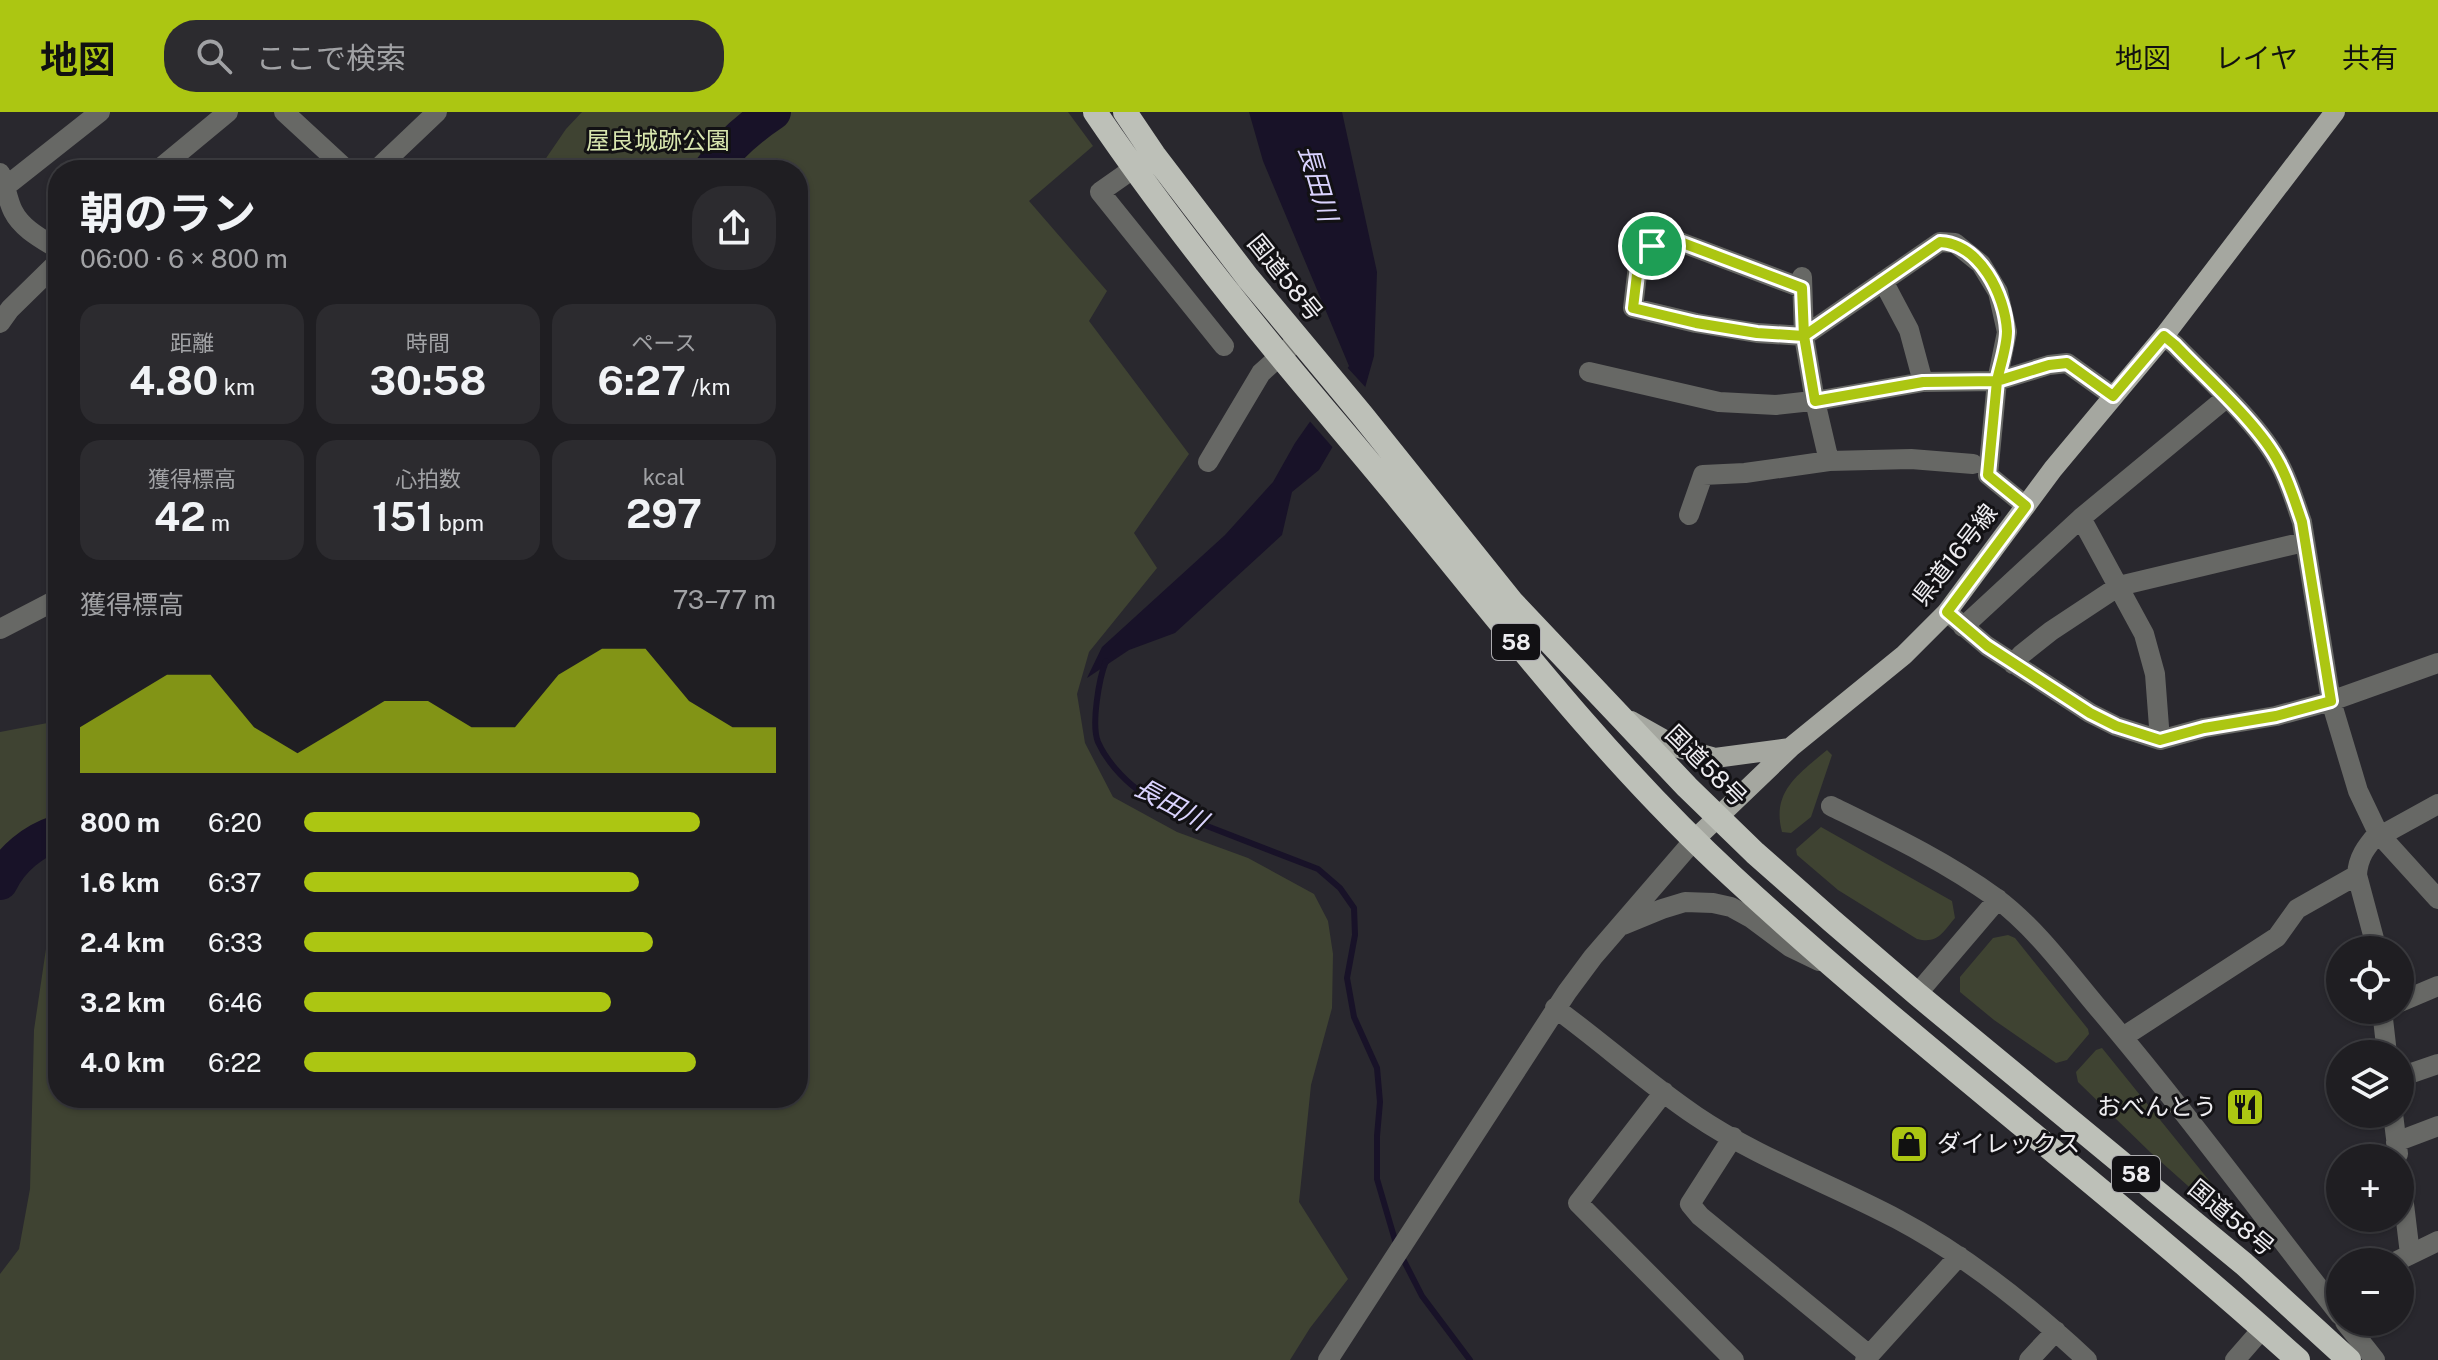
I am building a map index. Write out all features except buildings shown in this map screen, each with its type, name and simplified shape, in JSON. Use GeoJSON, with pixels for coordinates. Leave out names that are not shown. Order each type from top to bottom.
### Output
{"type":"FeatureCollection","features":[{"type":"Feature","properties":{"kind":"highway","name":"58"},"geometry":{"type":"LineString","coordinates":[[1095,112],[1133,168],[1280,356],[1527,656],[1630,775],[1694,840],[1837,969],[2298,1360]]}},
{"type":"Feature","properties":{"kind":"highway","name":"国道58号"},"geometry":{"type":"LineString","coordinates":[[1125,112],[1248,278],[1512,602],[1613,711],[1717,817],[1917,994],[2244,1264],[2349,1360]]}},
{"type":"Feature","properties":{"kind":"main road","name":"県道16号線"},"geometry":{"type":"LineString","coordinates":[[1694,840],[1791,747],[1904,655],[1947,612],[2026,506],[2164,336],[2335,112]]}},
{"type":"Feature","properties":{"kind":"main road"},"geometry":{"type":"LineString","coordinates":[[1613,711],[1679,748],[1715,758],[1791,747]]}},
{"type":"Feature","properties":{"kind":"street"},"geometry":{"type":"LineString","coordinates":[[48,242],[29,230],[13,210],[2,184],[100,112]]}},
{"type":"Feature","properties":{"kind":"street"},"geometry":{"type":"LineString","coordinates":[[170,160],[228,112]]}},
{"type":"Feature","properties":{"kind":"street"},"geometry":{"type":"LineString","coordinates":[[284,112],[336,160]]}},
{"type":"Feature","properties":{"kind":"street"},"geometry":{"type":"LineString","coordinates":[[387,160],[437,112]]}},
{"type":"Feature","properties":{"kind":"street"},"geometry":{"type":"LineString","coordinates":[[1154,155],[1100,192],[1224,346]]}},
{"type":"Feature","properties":{"kind":"street"},"geometry":{"type":"LineString","coordinates":[[1829,461],[1804,336],[1802,280],[1680,242],[1652,246],[1638,266],[1633,308],[1711,326],[1804,336],[1940,242],[1955,243],[1981,264],[1998,292],[2007,332],[1997,381],[1988,475],[2026,506]]}},
{"type":"Feature","properties":{"kind":"street"},"geometry":{"type":"LineString","coordinates":[[0,323],[48,272]]}},
{"type":"Feature","properties":{"kind":"street"},"geometry":{"type":"LineString","coordinates":[[1883,281],[1909,330],[1923,382]]}},
{"type":"Feature","properties":{"kind":"street"},"geometry":{"type":"LineString","coordinates":[[2164,336],[2226,398],[2278,461],[2302,522],[2331,701],[2358,791],[2379,835],[2438,899]]}},
{"type":"Feature","properties":{"kind":"street"},"geometry":{"type":"LineString","coordinates":[[1208,462],[1261,373],[1299,339]]}},
{"type":"Feature","properties":{"kind":"street"},"geometry":{"type":"LineString","coordinates":[[1589,372],[1719,402],[1776,405],[1923,382],[1997,381],[2049,365],[2067,363],[2113,396]]}},
{"type":"Feature","properties":{"kind":"street"},"geometry":{"type":"LineString","coordinates":[[1963,627],[2081,518],[2226,398]]}},
{"type":"Feature","properties":{"kind":"street"},"geometry":{"type":"LineString","coordinates":[[1689,515],[1703,475],[1745,473],[1829,461],[1911,459],[1973,464]]}},
{"type":"Feature","properties":{"kind":"street"},"geometry":{"type":"LineString","coordinates":[[2081,518],[2144,634],[2155,674],[2160,740]]}},
{"type":"Feature","properties":{"kind":"street"},"geometry":{"type":"LineString","coordinates":[[2013,664],[2051,631],[2119,586],[2304,542]]}},
{"type":"Feature","properties":{"kind":"street"},"geometry":{"type":"LineString","coordinates":[[0,629],[48,604]]}},
{"type":"Feature","properties":{"kind":"street"},"geometry":{"type":"LineString","coordinates":[[1947,612],[2013,664],[2090,713],[2116,726],[2160,740],[2331,701],[2438,663]]}},
{"type":"Feature","properties":{"kind":"street"},"geometry":{"type":"LineString","coordinates":[[2373,936],[2357,875],[2361,855],[2379,835],[2438,804]]}},
{"type":"Feature","properties":{"kind":"street"},"geometry":{"type":"LineString","coordinates":[[1831,806],[1912,845],[1998,899],[2032,930],[2123,1037],[2280,1236],[2326,1286]]}},
{"type":"Feature","properties":{"kind":"street"},"geometry":{"type":"LineString","coordinates":[[1328,1360],[1555,1008],[1618,927],[1694,840]]}},
{"type":"Feature","properties":{"kind":"street"},"geometry":{"type":"LineString","coordinates":[[2123,1037],[2277,937],[2297,909],[2357,875]]}},
{"type":"Feature","properties":{"kind":"street"},"geometry":{"type":"LineString","coordinates":[[1917,994],[1998,899]]}},
{"type":"Feature","properties":{"kind":"street"},"geometry":{"type":"LineString","coordinates":[[1618,927],[1685,902],[1713,903],[1731,907],[1790,947],[1837,969]]}},
{"type":"Feature","properties":{"kind":"street"},"geometry":{"type":"LineString","coordinates":[[2414,996],[2438,986]]}},
{"type":"Feature","properties":{"kind":"street"},"geometry":{"type":"LineString","coordinates":[[1555,1008],[1696,1117],[1894,1217],[1959,1256],[2001,1286],[2087,1360]]}},
{"type":"Feature","properties":{"kind":"street"},"geometry":{"type":"LineString","coordinates":[[2414,1072],[2438,1064]]}},
{"type":"Feature","properties":{"kind":"street"},"geometry":{"type":"LineString","coordinates":[[1664,1092],[1578,1203],[1734,1360]]}},
{"type":"Feature","properties":{"kind":"street"},"geometry":{"type":"LineString","coordinates":[[2407,1144],[2438,1126]]}},
{"type":"Feature","properties":{"kind":"street"},"geometry":{"type":"LineString","coordinates":[[1733,1137],[1690,1204],[1700,1216],[1867,1358],[1959,1256]]}},
{"type":"Feature","properties":{"kind":"street"},"geometry":{"type":"LineString","coordinates":[[2414,1253],[2438,1241]]}},
{"type":"Feature","properties":{"kind":"street"},"geometry":{"type":"LineString","coordinates":[[2235,1360],[2263,1328]]}},
{"type":"Feature","properties":{"kind":"street"},"geometry":{"type":"LineString","coordinates":[[2029,1360],[2056,1331]]}},
{"type":"Feature","properties":{"kind":"street"},"geometry":{"type":"LineString","coordinates":[[2356,1336],[2375,1360]]}},
{"type":"Feature","properties":{"kind":"green space","name":"屋良城跡公園"},"geometry":{"type":"Polygon","coordinates":[[[582,112],[779,112],[732,144],[720,160],[545,160],[582,112]]]}},
{"type":"Feature","properties":{"kind":"green space"},"geometry":{"type":"Polygon","coordinates":[[[791,112],[1068,112],[1093,146],[1029,201],[1107,291],[1089,321],[1189,454],[1134,533],[1157,568],[1089,652],[1077,694],[1085,743],[1113,797],[1177,832],[1248,858],[1314,894],[1328,921],[1333,954],[1332,1008],[1311,1085],[1299,1202],[1348,1279],[1290,1360],[0,1360],[0,1274],[19,1249],[30,1189],[34,1030],[48,940],[48,1108],[808,1108],[808,160],[729,160],[737,146],[791,112]]]}},
{"type":"Feature","properties":{"kind":"green space"},"geometry":{"type":"Polygon","coordinates":[[[48,723],[48,838],[42,839],[1,878],[0,884],[0,732],[48,723]]]}},
{"type":"Feature","properties":{"kind":"green space"},"geometry":{"type":"Polygon","coordinates":[[[1827,750],[1832,755],[1811,817],[1791,833],[1782,832],[1780,805],[1784,794],[1798,776],[1827,750]]]}},
{"type":"Feature","properties":{"kind":"green space"},"geometry":{"type":"Polygon","coordinates":[[[1821,827],[1952,901],[1955,918],[1935,939],[1917,939],[1838,890],[1797,855],[1796,849],[1821,827]]]}},
{"type":"Feature","properties":{"kind":"green space"},"geometry":{"type":"Polygon","coordinates":[[[2008,935],[2015,938],[2088,1029],[2089,1034],[2067,1060],[2056,1063],[1960,992],[1960,977],[1993,938],[2008,935]]]}},
{"type":"Feature","properties":{"kind":"green space"},"geometry":{"type":"Polygon","coordinates":[[[2102,1048],[2241,1220],[2234,1227],[2078,1082],[2076,1072],[2096,1050],[2102,1048]]]}},
{"type":"Feature","properties":{"kind":"water"},"geometry":{"type":"Polygon","coordinates":[[[1249,112],[1342,112],[1377,272],[1374,356],[1363,395],[1319,470],[1292,492],[1282,535],[1175,633],[1129,650],[1087,678],[1102,647],[1225,535],[1273,482],[1295,443],[1349,366],[1263,161],[1249,112]]]}},
{"type":"Feature","properties":{"kind":"pier"},"geometry":{"type":"Polygon","coordinates":[[[1345,365],[1368,390],[1335,450],[1307,418],[1345,365]]]}},
{"type":"Feature","properties":{"kind":"waterway"},"geometry":{"type":"LineString","coordinates":[[719,160],[739,138],[773,112]]}},
{"type":"Feature","properties":{"kind":"waterway","name":"長田川"},"geometry":{"type":"LineString","coordinates":[[1106,661],[1097,702],[1096,734],[1105,755],[1126,780],[1194,821],[1318,869],[1340,888],[1354,908],[1355,935],[1347,978],[1354,1017],[1377,1068],[1380,1102],[1377,1179],[1397,1247]]}},
{"type":"Feature","properties":{"kind":"waterway"},"geometry":{"type":"LineString","coordinates":[[0,882],[24,852],[48,837]]}},
{"type":"Feature","properties":{"kind":"waterway","name":"長田川"},"geometry":{"type":"LineString","coordinates":[[1402,1257],[1422,1296],[1470,1360]]}},
{"type":"Feature","properties":{"kind":"place","name":"おべんとう"},"geometry":{"type":"Point","coordinates":[2245,1107]}},
{"type":"Feature","properties":{"kind":"place","name":"ダイレックス"},"geometry":{"type":"Point","coordinates":[1909,1144]}},
{"type":"Feature","properties":{"kind":"route"},"geometry":{"type":"LineString","coordinates":[[1652,246],[1638,266],[1633,308],[1757,333],[1804,336],[1940,242],[1955,243],[1981,264],[1998,292],[2007,332],[1997,381],[2049,365],[2067,363],[2113,396],[2164,336],[2237,410],[2278,461],[2302,522],[2331,701],[2160,740],[2116,726],[2052,690],[1987,646],[1947,612],[2026,506],[1988,475],[1997,381],[1923,382],[1815,401],[1804,336],[1802,288],[1680,242],[1652,246]]}}]}
